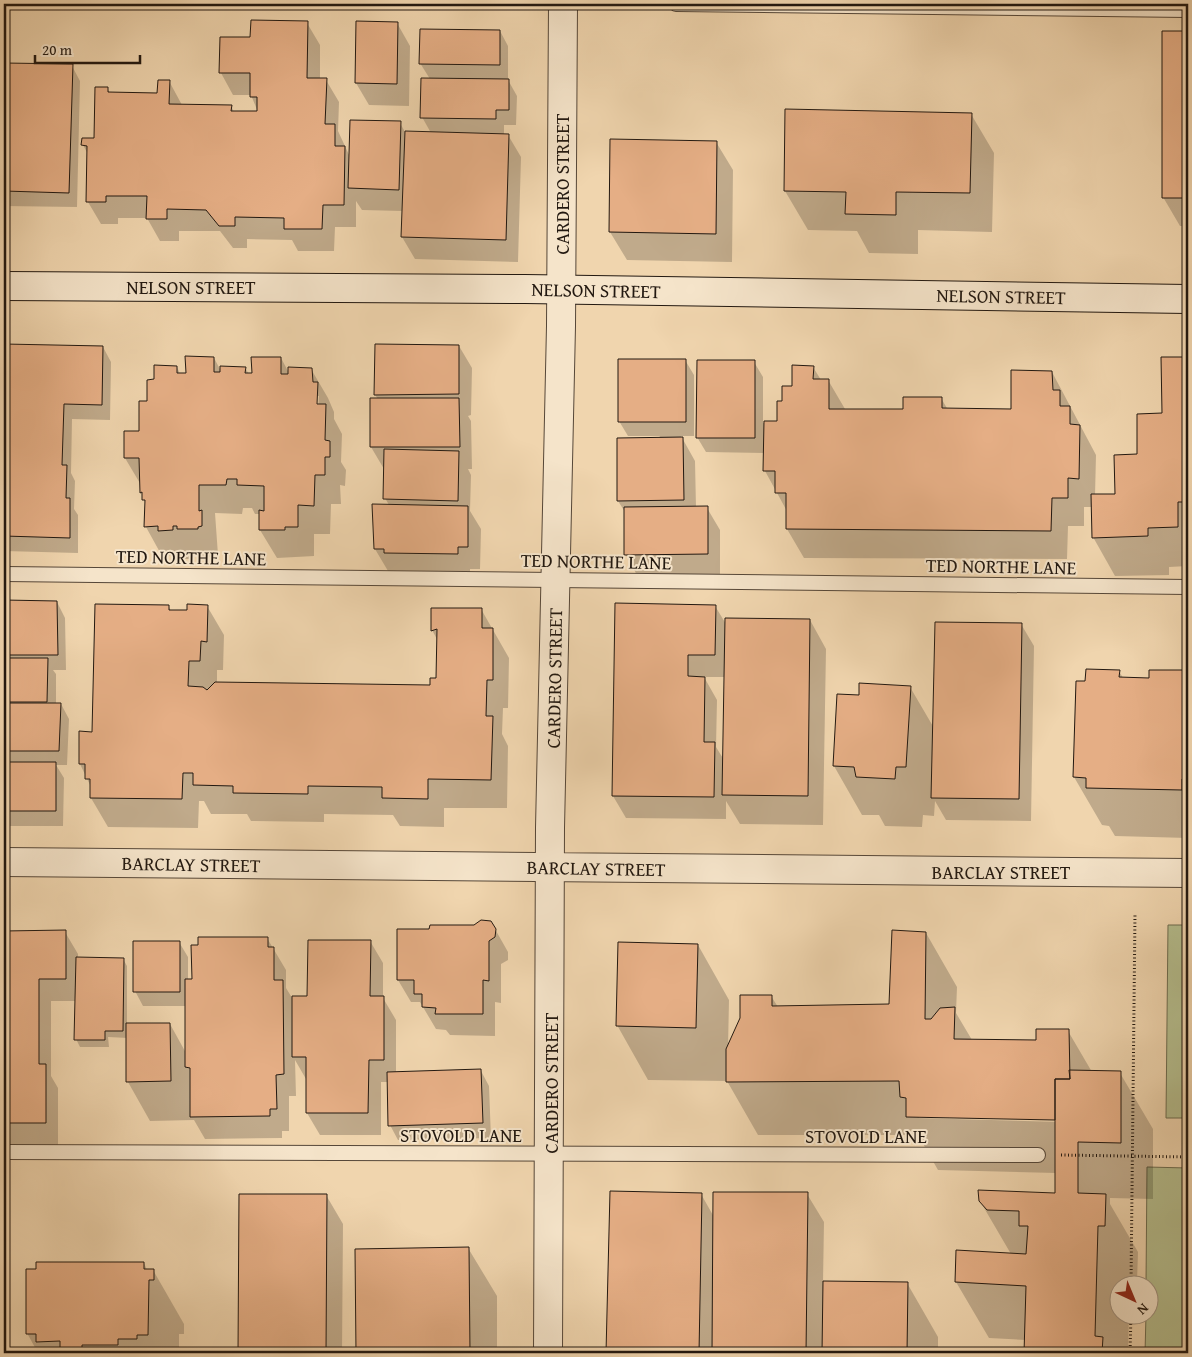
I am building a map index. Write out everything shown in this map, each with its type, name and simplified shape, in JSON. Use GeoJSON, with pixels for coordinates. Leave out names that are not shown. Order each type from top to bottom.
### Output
{"type":"FeatureCollection","features":[{"type":"Feature","properties":{"kind":"street","name":"CARDERO STREET"},"geometry":{"type":"LineString","coordinates":[[548,1353],[551,1154],[550,868],[561,289],[563,4]]}},
{"type":"Feature","properties":{"kind":"street","name":"NELSON STREET"},"geometry":{"type":"LineString","coordinates":[[4,286],[561,289],[1188,299]]}},
{"type":"Feature","properties":{"kind":"street","name":"BARCLAY STREET"},"geometry":{"type":"LineString","coordinates":[[4,862],[1188,874]]}},
{"type":"Feature","properties":{"kind":"lane"},"geometry":{"type":"LineString","coordinates":[[676,4],[1188,10]]}},
{"type":"Feature","properties":{"kind":"lane","name":"TED NORTHE LANE"},"geometry":{"type":"LineString","coordinates":[[4,574],[1188,587]]}},
{"type":"Feature","properties":{"kind":"lane","name":"STOVOLD LANE"},"geometry":{"type":"LineString","coordinates":[[4,1152],[1038,1154]]}},
{"type":"Feature","properties":{"kind":"path"},"geometry":{"type":"LineString","coordinates":[[1131,1274],[1135,913]]}},
{"type":"Feature","properties":{"kind":"path"},"geometry":{"type":"LineString","coordinates":[[1038,1154],[1188,1157]]}},
{"type":"Feature","properties":{"kind":"path"},"geometry":{"type":"LineString","coordinates":[[1130,1353],[1131,1324]]}},
{"type":"Feature","properties":{"kind":"green space"},"geometry":{"type":"Polygon","coordinates":[[[1168,925],[1188,925],[1188,1118],[1166,1118],[1168,925]]]}},
{"type":"Feature","properties":{"kind":"green space"},"geometry":{"type":"Polygon","coordinates":[[[1147,1167],[1188,1168],[1188,1353],[1145,1353],[1146,1324],[1160,1324],[1160,1274],[1146,1274],[1147,1167]]]}},
{"type":"Feature","properties":{"kind":"building"},"geometry":{"type":"Polygon","coordinates":[[[251,20],[308,21],[307,78],[327,78],[325,124],[335,124],[335,146],[345,146],[344,205],[323,205],[322,229],[284,229],[284,218],[235,217],[235,226],[219,226],[206,210],[167,209],[167,219],[146,219],[147,196],[106,196],[106,202],[86,202],[87,146],[81,145],[82,138],[94,138],[95,87],[108,87],[108,92],[157,93],[158,80],[170,80],[169,104],[232,105],[231,111],[257,111],[257,97],[250,97],[250,73],[219,73],[220,37],[250,37],[251,20]]]}},
{"type":"Feature","properties":{"kind":"building"},"geometry":{"type":"Polygon","coordinates":[[[356,21],[398,22],[397,84],[355,83],[356,21]]]}},
{"type":"Feature","properties":{"kind":"building"},"geometry":{"type":"Polygon","coordinates":[[[420,29],[500,30],[500,65],[419,64],[420,29]]]}},
{"type":"Feature","properties":{"kind":"building"},"geometry":{"type":"Polygon","coordinates":[[[1162,31],[1188,31],[1188,198],[1162,198],[1162,31]]]}},
{"type":"Feature","properties":{"kind":"building"},"geometry":{"type":"Polygon","coordinates":[[[4,63],[73,64],[69,193],[4,191],[4,63]]]}},
{"type":"Feature","properties":{"kind":"building"},"geometry":{"type":"Polygon","coordinates":[[[421,78],[509,79],[509,110],[496,110],[496,119],[420,118],[421,78]]]}},
{"type":"Feature","properties":{"kind":"building"},"geometry":{"type":"Polygon","coordinates":[[[785,109],[972,113],[970,193],[896,192],[896,215],[845,214],[846,192],[784,191],[785,109]]]}},
{"type":"Feature","properties":{"kind":"building"},"geometry":{"type":"Polygon","coordinates":[[[350,120],[401,121],[399,190],[348,188],[350,120]]]}},
{"type":"Feature","properties":{"kind":"building"},"geometry":{"type":"Polygon","coordinates":[[[405,131],[509,134],[506,240],[401,237],[405,131]]]}},
{"type":"Feature","properties":{"kind":"building"},"geometry":{"type":"Polygon","coordinates":[[[610,139],[717,141],[716,234],[609,232],[610,139]]]}},
{"type":"Feature","properties":{"kind":"building"},"geometry":{"type":"Polygon","coordinates":[[[4,344],[103,346],[102,405],[64,404],[62,465],[67,465],[66,498],[70,498],[70,538],[4,536],[4,344]]]}},
{"type":"Feature","properties":{"kind":"building"},"geometry":{"type":"Polygon","coordinates":[[[375,344],[459,345],[459,394],[374,395],[375,344]]]}},
{"type":"Feature","properties":{"kind":"building"},"geometry":{"type":"Polygon","coordinates":[[[185,356],[214,357],[214,372],[220,372],[220,366],[246,367],[245,373],[252,373],[251,357],[281,357],[281,374],[288,374],[288,367],[312,368],[313,382],[318,382],[317,404],[326,404],[325,440],[330,441],[330,457],[325,457],[325,475],[315,475],[314,506],[298,505],[298,527],[285,527],[285,530],[259,530],[259,510],[264,511],[264,486],[237,485],[237,479],[227,479],[226,485],[199,485],[199,511],[202,510],[202,526],[198,527],[198,529],[177,529],[177,526],[173,526],[173,530],[158,531],[158,526],[144,527],[145,500],[142,500],[142,492],[140,493],[139,458],[124,458],[124,431],[139,431],[139,401],[147,401],[147,380],[154,379],[154,365],[177,366],[177,373],[186,373],[185,356]]]}},
{"type":"Feature","properties":{"kind":"building"},"geometry":{"type":"Polygon","coordinates":[[[1161,357],[1188,357],[1188,502],[1178,502],[1178,527],[1148,528],[1148,536],[1092,538],[1091,494],[1115,494],[1114,455],[1137,454],[1137,414],[1162,413],[1161,357]]]}},
{"type":"Feature","properties":{"kind":"building"},"geometry":{"type":"Polygon","coordinates":[[[618,359],[686,359],[686,422],[618,422],[618,359]]]}},
{"type":"Feature","properties":{"kind":"building"},"geometry":{"type":"Polygon","coordinates":[[[697,360],[755,360],[755,438],[696,438],[697,360]]]}},
{"type":"Feature","properties":{"kind":"building"},"geometry":{"type":"Polygon","coordinates":[[[792,365],[814,366],[813,379],[829,379],[829,409],[903,409],[903,397],[942,397],[942,408],[1011,409],[1011,370],[1052,371],[1053,390],[1060,390],[1060,406],[1070,406],[1070,424],[1080,425],[1079,479],[1068,478],[1068,498],[1052,498],[1051,531],[786,529],[786,493],[775,493],[775,471],[763,471],[764,421],[777,421],[777,401],[782,401],[782,386],[792,386],[792,365]]]}},
{"type":"Feature","properties":{"kind":"building"},"geometry":{"type":"Polygon","coordinates":[[[370,398],[459,398],[460,447],[370,447],[370,398]]]}},
{"type":"Feature","properties":{"kind":"building"},"geometry":{"type":"Polygon","coordinates":[[[683,437],[684,500],[617,501],[617,438],[683,437]]]}},
{"type":"Feature","properties":{"kind":"building"},"geometry":{"type":"Polygon","coordinates":[[[384,449],[459,451],[458,501],[383,499],[384,449]]]}},
{"type":"Feature","properties":{"kind":"building"},"geometry":{"type":"Polygon","coordinates":[[[372,504],[468,506],[468,547],[458,547],[458,554],[384,553],[384,549],[374,549],[372,504]]]}},
{"type":"Feature","properties":{"kind":"building"},"geometry":{"type":"Polygon","coordinates":[[[708,506],[708,554],[624,555],[624,507],[708,506]]]}},
{"type":"Feature","properties":{"kind":"building"},"geometry":{"type":"Polygon","coordinates":[[[4,600],[57,601],[58,655],[4,655],[4,600]]]}},
{"type":"Feature","properties":{"kind":"building"},"geometry":{"type":"Polygon","coordinates":[[[615,603],[716,605],[715,655],[688,655],[688,676],[705,677],[704,742],[715,742],[714,797],[612,796],[615,603]]]}},
{"type":"Feature","properties":{"kind":"building"},"geometry":{"type":"Polygon","coordinates":[[[95,604],[169,605],[169,610],[187,610],[187,604],[208,605],[207,642],[201,641],[200,661],[189,661],[188,686],[203,687],[207,690],[215,682],[430,685],[430,678],[436,678],[437,629],[431,631],[431,608],[482,608],[482,628],[493,628],[493,680],[487,680],[486,716],[493,716],[491,780],[428,779],[428,799],[382,798],[382,787],[308,786],[308,794],[233,793],[233,786],[193,785],[193,773],[183,773],[182,799],[90,798],[90,779],[85,779],[85,764],[79,764],[79,731],[92,732],[95,604]]]}},
{"type":"Feature","properties":{"kind":"building"},"geometry":{"type":"Polygon","coordinates":[[[725,618],[810,619],[808,796],[722,795],[725,618]]]}},
{"type":"Feature","properties":{"kind":"building"},"geometry":{"type":"Polygon","coordinates":[[[935,622],[1022,623],[1019,799],[931,798],[935,622]]]}},
{"type":"Feature","properties":{"kind":"building"},"geometry":{"type":"Polygon","coordinates":[[[4,658],[48,658],[47,702],[4,702],[4,658]]]}},
{"type":"Feature","properties":{"kind":"building"},"geometry":{"type":"Polygon","coordinates":[[[1086,669],[1120,670],[1119,677],[1149,678],[1149,670],[1184,670],[1184,679],[1188,679],[1188,779],[1182,779],[1182,790],[1086,788],[1086,778],[1073,777],[1076,681],[1085,681],[1086,669]]]}},
{"type":"Feature","properties":{"kind":"building"},"geometry":{"type":"Polygon","coordinates":[[[859,683],[911,686],[906,767],[896,767],[895,779],[856,777],[854,767],[833,766],[837,694],[859,695],[859,683]]]}},
{"type":"Feature","properties":{"kind":"building"},"geometry":{"type":"Polygon","coordinates":[[[4,703],[61,703],[59,751],[4,751],[4,703]]]}},
{"type":"Feature","properties":{"kind":"building"},"geometry":{"type":"Polygon","coordinates":[[[4,762],[56,762],[56,811],[4,811],[4,762]]]}},
{"type":"Feature","properties":{"kind":"building"},"geometry":{"type":"Polygon","coordinates":[[[481,920],[491,921],[496,929],[495,937],[489,941],[489,981],[483,980],[483,1014],[435,1014],[436,1008],[422,1007],[422,994],[414,994],[414,980],[397,980],[397,929],[429,929],[430,925],[474,925],[481,920]]]}},
{"type":"Feature","properties":{"kind":"building"},"geometry":{"type":"Polygon","coordinates":[[[66,930],[66,979],[39,979],[39,1064],[46,1064],[46,1123],[4,1123],[4,931],[66,930]]]}},
{"type":"Feature","properties":{"kind":"building"},"geometry":{"type":"Polygon","coordinates":[[[892,930],[926,932],[925,1019],[931,1019],[940,1008],[955,1007],[954,1039],[1036,1040],[1036,1029],[1069,1029],[1070,1079],[1055,1079],[1055,1120],[906,1117],[906,1098],[900,1097],[899,1081],[726,1082],[726,1049],[740,1018],[740,995],[772,995],[772,1006],[889,1004],[892,930]]]}},
{"type":"Feature","properties":{"kind":"building"},"geometry":{"type":"Polygon","coordinates":[[[198,937],[268,937],[268,947],[274,947],[274,980],[283,980],[284,1074],[276,1075],[277,1109],[270,1109],[270,1116],[190,1117],[190,1068],[185,1067],[185,979],[192,979],[191,945],[198,945],[198,937]]]}},
{"type":"Feature","properties":{"kind":"building"},"geometry":{"type":"Polygon","coordinates":[[[308,940],[371,940],[370,996],[384,996],[384,1060],[369,1060],[368,1113],[306,1113],[306,1057],[292,1057],[292,996],[307,996],[308,940]]]}},
{"type":"Feature","properties":{"kind":"building"},"geometry":{"type":"Polygon","coordinates":[[[133,941],[180,941],[180,992],[133,992],[133,941]]]}},
{"type":"Feature","properties":{"kind":"building"},"geometry":{"type":"Polygon","coordinates":[[[618,942],[698,944],[696,1028],[616,1026],[618,942]]]}},
{"type":"Feature","properties":{"kind":"building"},"geometry":{"type":"Polygon","coordinates":[[[76,957],[124,958],[123,1031],[105,1031],[105,1040],[74,1040],[76,957]]]}},
{"type":"Feature","properties":{"kind":"building"},"geometry":{"type":"Polygon","coordinates":[[[126,1023],[170,1023],[171,1081],[126,1082],[126,1023]]]}},
{"type":"Feature","properties":{"kind":"building"},"geometry":{"type":"Polygon","coordinates":[[[481,1069],[483,1123],[388,1126],[387,1072],[481,1069]]]}},
{"type":"Feature","properties":{"kind":"building"},"geometry":{"type":"Polygon","coordinates":[[[1069,1070],[1121,1071],[1121,1143],[1078,1142],[1078,1193],[1106,1194],[1105,1226],[1098,1226],[1095,1336],[1103,1337],[1102,1353],[1024,1353],[1026,1286],[955,1282],[956,1250],[1026,1254],[1028,1226],[1019,1226],[1019,1211],[987,1210],[979,1201],[978,1190],[1055,1193],[1055,1079],[1070,1079],[1069,1070]]]}},
{"type":"Feature","properties":{"kind":"building"},"geometry":{"type":"Polygon","coordinates":[[[610,1191],[702,1193],[699,1353],[606,1353],[610,1191]]]}},
{"type":"Feature","properties":{"kind":"building"},"geometry":{"type":"Polygon","coordinates":[[[713,1192],[808,1192],[806,1353],[712,1353],[713,1192]]]}},
{"type":"Feature","properties":{"kind":"building"},"geometry":{"type":"Polygon","coordinates":[[[239,1194],[327,1194],[326,1353],[238,1353],[239,1194]]]}},
{"type":"Feature","properties":{"kind":"building"},"geometry":{"type":"Polygon","coordinates":[[[469,1247],[470,1353],[356,1353],[355,1249],[469,1247]]]}},
{"type":"Feature","properties":{"kind":"building"},"geometry":{"type":"Polygon","coordinates":[[[36,1262],[144,1262],[144,1269],[154,1269],[154,1280],[149,1280],[148,1335],[137,1335],[137,1339],[118,1339],[118,1345],[82,1345],[82,1353],[60,1353],[60,1341],[36,1342],[36,1334],[26,1334],[26,1269],[36,1269],[36,1262]]]}},
{"type":"Feature","properties":{"kind":"building"},"geometry":{"type":"Polygon","coordinates":[[[823,1281],[908,1282],[907,1353],[822,1353],[823,1281]]]}}]}
